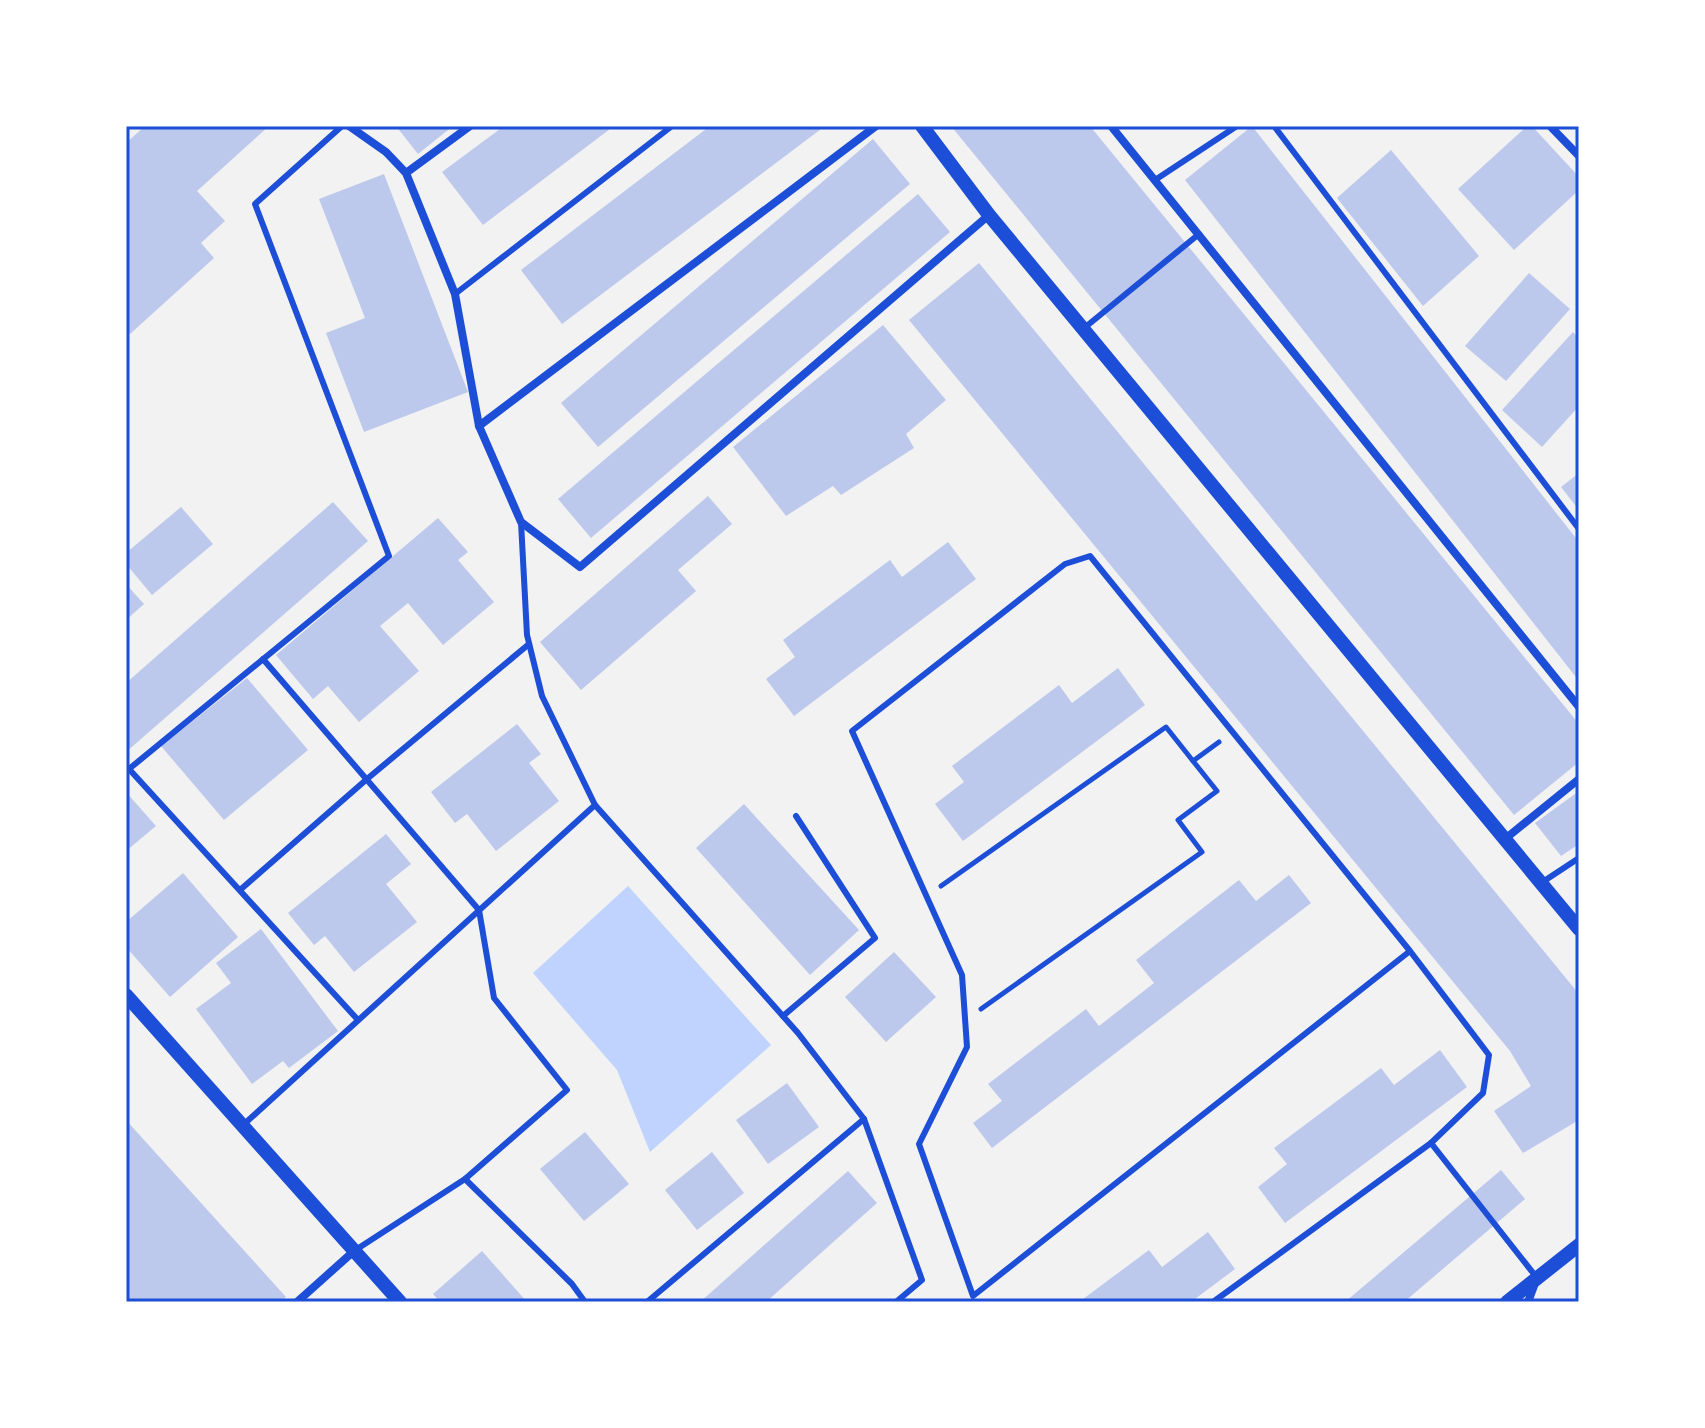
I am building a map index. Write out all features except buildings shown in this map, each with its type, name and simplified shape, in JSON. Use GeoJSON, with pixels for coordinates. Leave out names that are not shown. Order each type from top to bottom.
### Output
{"type":"FeatureCollection","features":[{"type":"Feature","properties":{"kind":"street"},"geometry":{"type":"LineString","coordinates":[[349,126],[386,152],[406,173],[455,294],[479,426],[521,522],[580,567],[989,215]]}},
{"type":"Feature","properties":{"kind":"street"},"geometry":{"type":"LineString","coordinates":[[406,173],[470,126]]}},
{"type":"Feature","properties":{"kind":"street"},"geometry":{"type":"LineString","coordinates":[[479,426],[876,126]]}},
{"type":"Feature","properties":{"kind":"street"},"geometry":{"type":"LineString","coordinates":[[922,126],[989,215],[1579,929]]}},
{"type":"Feature","properties":{"kind":"street"},"geometry":{"type":"LineString","coordinates":[[1111,126],[1579,707]]}},
{"type":"Feature","properties":{"kind":"street"},"geometry":{"type":"LineString","coordinates":[[1550,126],[1579,156]]}},
{"type":"Feature","properties":{"kind":"street"},"geometry":{"type":"LineString","coordinates":[[1505,839],[1579,779]]}},
{"type":"Feature","properties":{"kind":"street"},"geometry":{"type":"LineString","coordinates":[[126,995],[400,1302]]}},
{"type":"Feature","properties":{"kind":"street"},"geometry":{"type":"LineString","coordinates":[[1507,1302],[1579,1245]]}},
{"type":"Feature","properties":{"kind":"street"},"geometry":{"type":"LineString","coordinates":[[297,1302],[354,1251]]}},
{"type":"Feature","properties":{"kind":"street"},"geometry":{"type":"LineString","coordinates":[[1528,1302],[1537,1278]]}},
{"type":"Feature","properties":{"kind":"lane"},"geometry":{"type":"LineString","coordinates":[[342,126],[255,204],[389,556],[129,769],[358,1020]]}},
{"type":"Feature","properties":{"kind":"lane"},"geometry":{"type":"LineString","coordinates":[[455,294],[672,126]]}},
{"type":"Feature","properties":{"kind":"lane"},"geometry":{"type":"LineString","coordinates":[[1155,180],[1237,126]]}},
{"type":"Feature","properties":{"kind":"lane"},"geometry":{"type":"LineString","coordinates":[[1274,126],[1579,529]]}},
{"type":"Feature","properties":{"kind":"lane"},"geometry":{"type":"LineString","coordinates":[[1083,329],[1199,234]]}},
{"type":"Feature","properties":{"kind":"lane"},"geometry":{"type":"LineString","coordinates":[[521,522],[529,644],[542,696],[595,805],[783,1016],[864,1119],[922,1280],[896,1302]]}},
{"type":"Feature","properties":{"kind":"lane"},"geometry":{"type":"LineString","coordinates":[[1213,1302],[1431,1143],[1483,1093],[1489,1055],[1410,951],[1090,556],[1065,564],[852,731],[962,975],[967,1047],[919,1144],[974,1299],[1410,951]]}},
{"type":"Feature","properties":{"kind":"lane"},"geometry":{"type":"LineString","coordinates":[[240,890],[529,644]]}},
{"type":"Feature","properties":{"kind":"lane"},"geometry":{"type":"LineString","coordinates":[[263,659],[479,910],[494,998],[567,1090],[465,1179],[354,1251]]}},
{"type":"Feature","properties":{"kind":"lane"},"geometry":{"type":"LineString","coordinates":[[242,1126],[595,805]]}},
{"type":"Feature","properties":{"kind":"lane"},"geometry":{"type":"LineString","coordinates":[[783,1016],[875,938],[796,816]]}},
{"type":"Feature","properties":{"kind":"lane"},"geometry":{"type":"LineString","coordinates":[[1541,883],[1579,858]]}},
{"type":"Feature","properties":{"kind":"lane"},"geometry":{"type":"LineString","coordinates":[[647,1302],[864,1119]]}},
{"type":"Feature","properties":{"kind":"lane"},"geometry":{"type":"LineString","coordinates":[[1431,1143],[1537,1278]]}},
{"type":"Feature","properties":{"kind":"lane"},"geometry":{"type":"LineString","coordinates":[[465,1179],[572,1284],[585,1302]]}},
{"type":"Feature","properties":{"kind":"path"},"geometry":{"type":"LineString","coordinates":[[926,896],[1166,727],[1217,791],[1178,820],[1202,852],[965,1021]]}},
{"type":"Feature","properties":{"kind":"path"},"geometry":{"type":"LineString","coordinates":[[1193,761],[1233,732]]}},
{"type":"Feature","properties":{"kind":"water"},"geometry":{"type":"Polygon","coordinates":[[[628,886],[771,1045],[650,1152],[617,1070],[533,973],[628,886]]]}}]}
